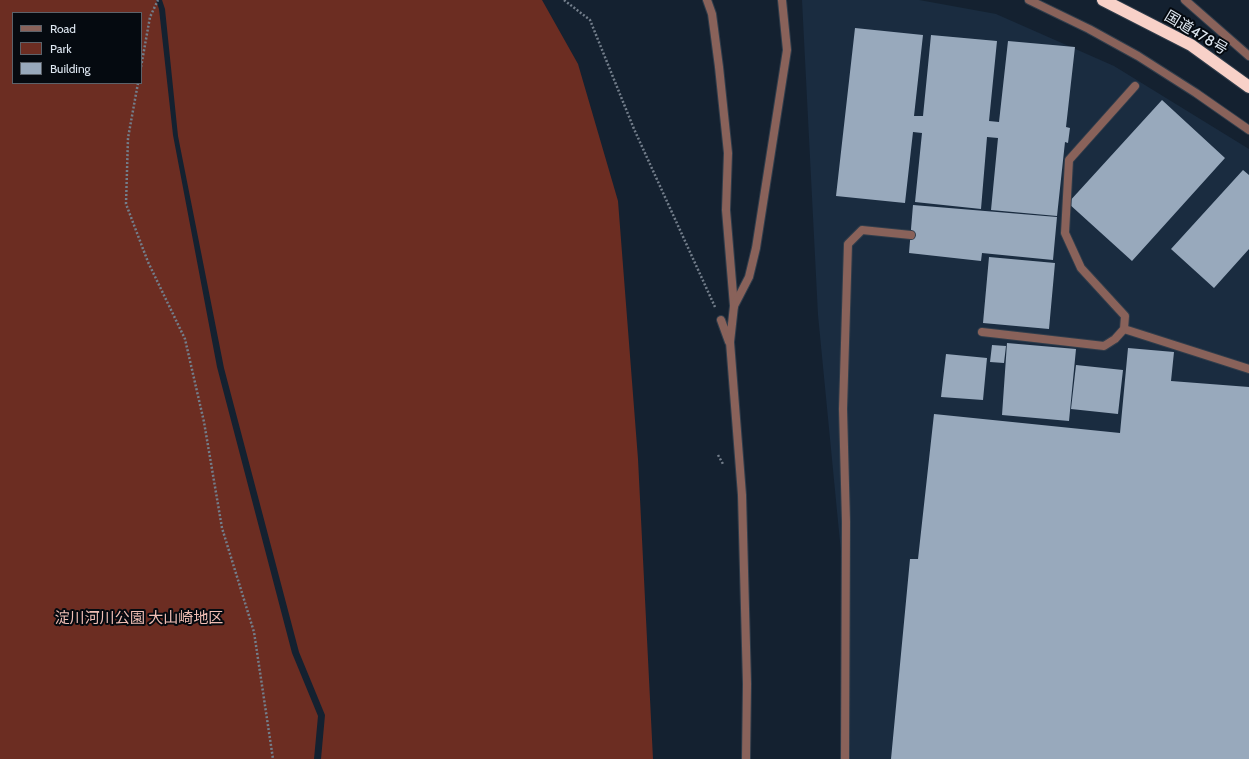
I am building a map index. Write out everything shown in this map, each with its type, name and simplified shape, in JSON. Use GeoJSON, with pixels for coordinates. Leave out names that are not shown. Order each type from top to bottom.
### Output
{"type":"FeatureCollection","features":[{"type":"Feature","properties":{"kind":"highway","name":"国道478号"},"geometry":{"type":"LineString","coordinates":[[1103,0],[1191,45],[1249,87]]}},
{"type":"Feature","properties":{"kind":"street"},"geometry":{"type":"LineString","coordinates":[[707,0],[712,14],[728,153],[726,210],[734,306],[730,342],[742,495],[746,759]]}},
{"type":"Feature","properties":{"kind":"street"},"geometry":{"type":"LineString","coordinates":[[734,306],[749,277],[756,248],[787,50],[782,0]]}},
{"type":"Feature","properties":{"kind":"street"},"geometry":{"type":"LineString","coordinates":[[1029,0],[1089,29],[1138,56],[1196,93],[1249,130]]}},
{"type":"Feature","properties":{"kind":"street"},"geometry":{"type":"LineString","coordinates":[[1185,0],[1249,56]]}},
{"type":"Feature","properties":{"kind":"street"},"geometry":{"type":"LineString","coordinates":[[982,332],[1104,346],[1115,339],[1124,329],[1125,316],[1081,268],[1065,233],[1069,160],[1135,86]]}},
{"type":"Feature","properties":{"kind":"street"},"geometry":{"type":"LineString","coordinates":[[845,759],[846,522],[843,409],[848,244],[862,230],[911,235]]}},
{"type":"Feature","properties":{"kind":"street"},"geometry":{"type":"LineString","coordinates":[[720,320],[730,342]]}},
{"type":"Feature","properties":{"kind":"street"},"geometry":{"type":"LineString","coordinates":[[1124,329],[1249,369]]}},
{"type":"Feature","properties":{"kind":"path"},"geometry":{"type":"LineString","coordinates":[[142,61],[150,17],[158,0]]}},
{"type":"Feature","properties":{"kind":"path"},"geometry":{"type":"LineString","coordinates":[[564,0],[590,20],[634,129],[720,320]]}},
{"type":"Feature","properties":{"kind":"path"},"geometry":{"type":"LineString","coordinates":[[138,84],[128,138],[126,204],[148,262],[185,339],[204,422],[222,528],[254,632],[273,759]]}},
{"type":"Feature","properties":{"kind":"shaded area"},"geometry":{"type":"Polygon","coordinates":[[[802,0],[919,0],[996,14],[1114,66],[1249,149],[1249,759],[841,759],[844,583],[818,315],[802,0]]]}},
{"type":"Feature","properties":{"kind":"green space","name":"淀川河川公園 大山崎地区"},"geometry":{"type":"Polygon","coordinates":[[[0,0],[156,0],[159,9],[173,135],[217,367],[292,653],[318,716],[314,759],[0,759],[0,0]]]}},
{"type":"Feature","properties":{"kind":"green space"},"geometry":{"type":"Polygon","coordinates":[[[162,0],[542,0],[578,64],[618,201],[638,459],[653,759],[321,759],[325,715],[299,652],[224,368],[178,136],[165,9],[162,0]]]}},
{"type":"Feature","properties":{"kind":"building"},"geometry":{"type":"Polygon","coordinates":[[[855,28],[923,35],[914,116],[923,116],[931,35],[997,41],[989,121],[999,122],[1008,41],[1075,47],[1066,127],[1070,128],[1068,143],[1065,142],[1057,216],[991,210],[998,138],[987,137],[981,209],[915,202],[922,133],[913,132],[905,203],[836,196],[855,28]]]}},
{"type":"Feature","properties":{"kind":"building"},"geometry":{"type":"Polygon","coordinates":[[[1162,100],[1225,158],[1132,261],[1068,203],[1162,100]]]}},
{"type":"Feature","properties":{"kind":"building"},"geometry":{"type":"Polygon","coordinates":[[[1243,170],[1249,175],[1249,249],[1214,288],[1171,249],[1243,170]]]}},
{"type":"Feature","properties":{"kind":"building"},"geometry":{"type":"Polygon","coordinates":[[[913,205],[1057,217],[1053,260],[982,253],[981,261],[909,253],[913,205]]]}},
{"type":"Feature","properties":{"kind":"building"},"geometry":{"type":"Polygon","coordinates":[[[989,257],[1055,263],[1049,329],[983,323],[989,257]]]}},
{"type":"Feature","properties":{"kind":"building"},"geometry":{"type":"Polygon","coordinates":[[[1007,343],[1076,349],[1069,421],[1002,415],[1007,343]]]}},
{"type":"Feature","properties":{"kind":"building"},"geometry":{"type":"Polygon","coordinates":[[[992,345],[1006,346],[1004,363],[990,362],[992,345]]]}},
{"type":"Feature","properties":{"kind":"building"},"geometry":{"type":"Polygon","coordinates":[[[1128,348],[1174,352],[1171,381],[1249,387],[1249,759],[891,759],[910,559],[918,559],[934,414],[1120,433],[1128,348]]]}},
{"type":"Feature","properties":{"kind":"building"},"geometry":{"type":"Polygon","coordinates":[[[946,354],[987,358],[983,400],[941,397],[946,354]]]}},
{"type":"Feature","properties":{"kind":"building"},"geometry":{"type":"Polygon","coordinates":[[[1076,365],[1123,370],[1118,414],[1071,409],[1076,365]]]}}]}
